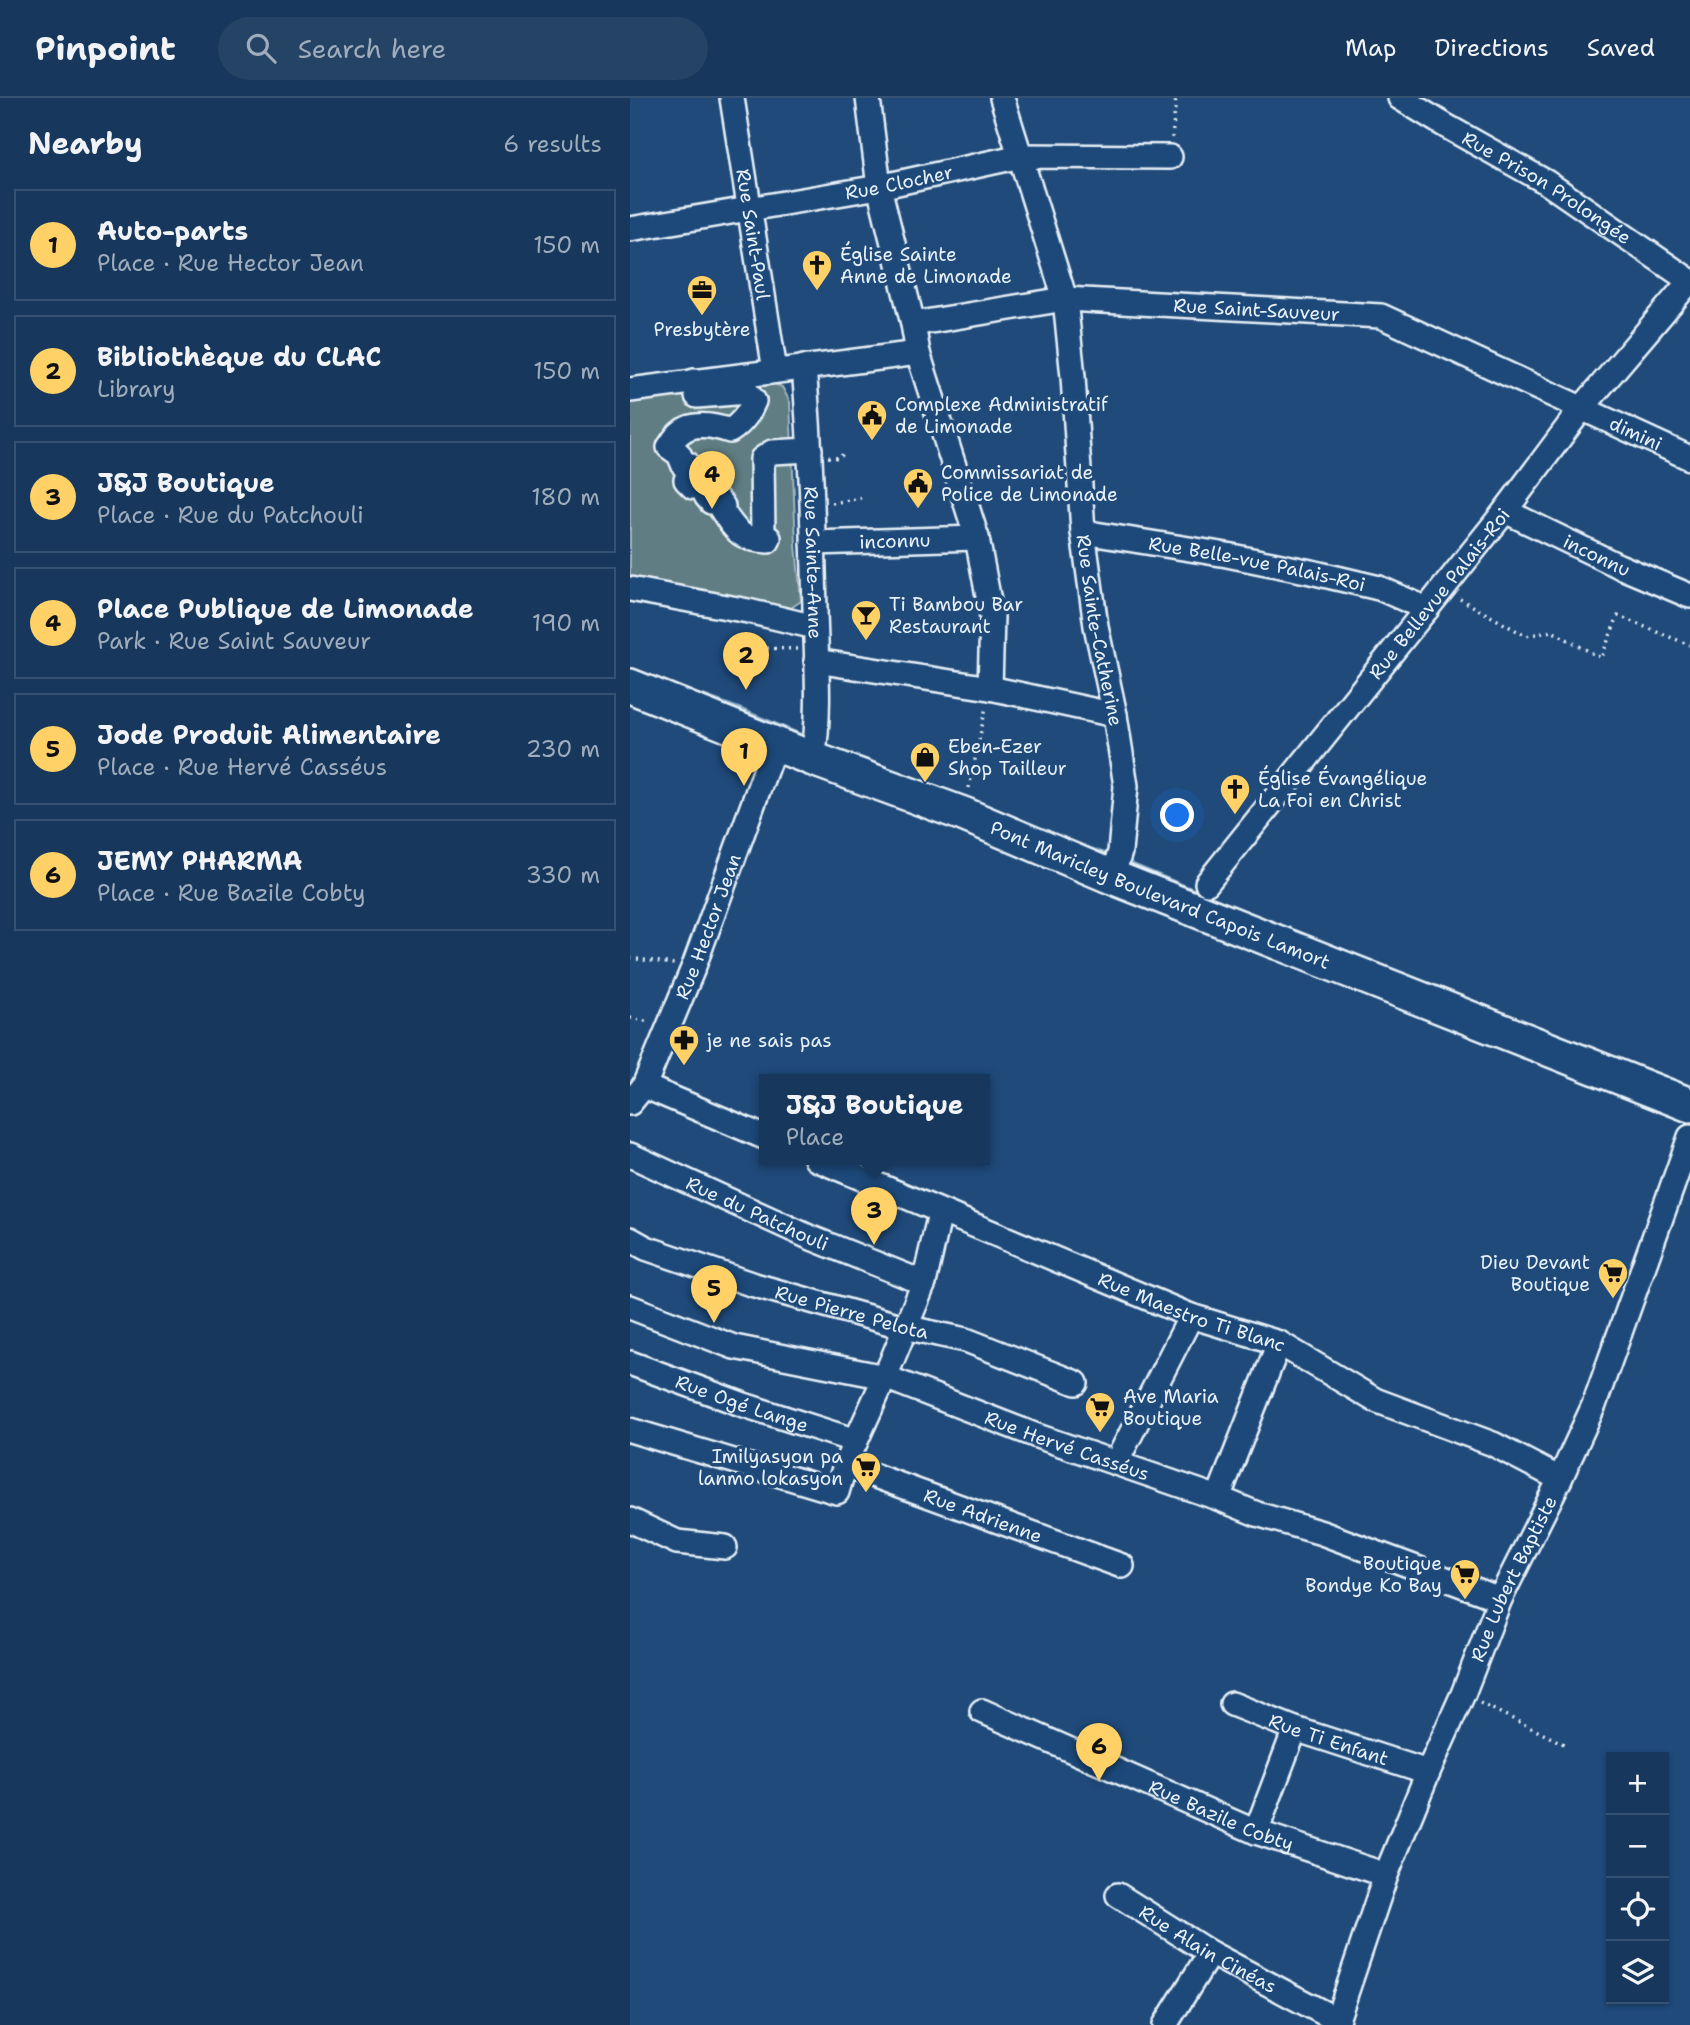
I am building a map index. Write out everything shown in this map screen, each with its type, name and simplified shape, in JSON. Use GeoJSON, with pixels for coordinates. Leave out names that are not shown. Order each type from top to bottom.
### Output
{"type":"FeatureCollection","features":[{"type":"Feature","properties":{"kind":"street","name":"Rue Saint-Paul"},"geometry":{"type":"LineString","coordinates":[[732,98],[775,371]]}},
{"type":"Feature","properties":{"kind":"street"},"geometry":{"type":"LineString","coordinates":[[868,98],[879,187],[918,353],[977,538],[992,617],[990,688]]}},
{"type":"Feature","properties":{"kind":"street","name":"Rue Sainte-Catherine"},"geometry":{"type":"LineString","coordinates":[[1002,98],[1065,299],[1083,532],[1096,626],[1126,786],[1116,864]]}},
{"type":"Feature","properties":{"kind":"street","name":"Rue Prison Prolongée"},"geometry":{"type":"LineString","coordinates":[[1400,98],[1546,182],[1690,281]]}},
{"type":"Feature","properties":{"kind":"street","name":"Rue Clocher"},"geometry":{"type":"LineString","coordinates":[[630,229],[879,187],[1021,156],[1170,157]]}},
{"type":"Feature","properties":{"kind":"street","name":"Rue Bellevue Palais-Roi"},"geometry":{"type":"LineString","coordinates":[[1201,898],[1505,511],[1582,408],[1690,281]]}},
{"type":"Feature","properties":{"kind":"street","name":"Rue Saint-Sauveur"},"geometry":{"type":"LineString","coordinates":[[913,324],[1065,299],[1381,316],[1582,408]]}},
{"type":"Feature","properties":{"kind":"street"},"geometry":{"type":"LineString","coordinates":[[630,390],[918,353]]}},
{"type":"Feature","properties":{"kind":"street","name":"Rue Sainte-Anne"},"geometry":{"type":"LineString","coordinates":[[804,367],[810,450],[815,627],[808,655],[815,748]]}},
{"type":"Feature","properties":{"kind":"street"},"geometry":{"type":"LineString","coordinates":[[694,381],[696,396],[747,392],[754,401],[749,414],[730,431],[707,425],[689,428],[681,432],[668,447],[679,454],[684,466],[688,464],[695,473],[686,480],[693,487],[704,480],[709,490],[706,496],[711,502],[715,497],[736,530],[751,541],[768,541],[769,538],[763,534],[762,459],[772,452],[810,450]]}},
{"type":"Feature","properties":{"kind":"street","name":"dimini"},"geometry":{"type":"LineString","coordinates":[[1582,408],[1690,458]]}},
{"type":"Feature","properties":{"kind":"street","name":"inconnu"},"geometry":{"type":"LineString","coordinates":[[1505,511],[1619,566],[1690,596]]}},
{"type":"Feature","properties":{"kind":"street","name":"Rue Belle-vue Palais-Roi"},"geometry":{"type":"LineString","coordinates":[[1083,532],[1227,555],[1311,572],[1379,588],[1427,609]]}},
{"type":"Feature","properties":{"kind":"street","name":"inconnu"},"geometry":{"type":"LineString","coordinates":[[813,543],[977,538]]}},
{"type":"Feature","properties":{"kind":"street"},"geometry":{"type":"LineString","coordinates":[[630,589],[815,627]]}},
{"type":"Feature","properties":{"kind":"street"},"geometry":{"type":"LineString","coordinates":[[808,655],[990,688],[1115,716]]}},
{"type":"Feature","properties":{"kind":"street","name":"Pont Maricley Boulevard Capois Lamort"},"geometry":{"type":"LineString","coordinates":[[630,686],[775,744],[815,748],[963,814],[1116,864],[1690,1105]]}},
{"type":"Feature","properties":{"kind":"street","name":"Rue Hector Jean"},"geometry":{"type":"LineString","coordinates":[[637,1095],[694,966],[775,744]]}},
{"type":"Feature","properties":{"kind":"street"},"geometry":{"type":"LineString","coordinates":[[637,1095],[759,1135]]}},
{"type":"Feature","properties":{"kind":"street","name":"Rue Lubert Baptiste"},"geometry":{"type":"LineString","coordinates":[[1337,2020],[1386,1875],[1500,1599],[1594,1405],[1690,1137]]}},
{"type":"Feature","properties":{"kind":"street","name":"Rue du Patchouli"},"geometry":{"type":"LineString","coordinates":[[630,1155],[809,1237],[923,1283]]}},
{"type":"Feature","properties":{"kind":"street","name":"Rue Maestro Ti Blanc"},"geometry":{"type":"LineString","coordinates":[[830,1165],[1191,1317],[1279,1343],[1375,1399],[1493,1444],[1560,1479]]}},
{"type":"Feature","properties":{"kind":"street"},"geometry":{"type":"LineString","coordinates":[[630,1430],[837,1492],[845,1465],[885,1377],[923,1283],[940,1213]]}},
{"type":"Feature","properties":{"kind":"street","name":"Rue Pierre Pelota"},"geometry":{"type":"LineString","coordinates":[[630,1239],[646,1248],[751,1284],[904,1327],[965,1340],[1076,1383]]}},
{"type":"Feature","properties":{"kind":"street","name":"Rue Hervé Casséus"},"geometry":{"type":"LineString","coordinates":[[630,1307],[734,1347],[885,1377],[1037,1436],[1257,1514],[1322,1533],[1500,1599]]}},
{"type":"Feature","properties":{"kind":"street"},"geometry":{"type":"LineString","coordinates":[[1116,1463],[1191,1317]]}},
{"type":"Feature","properties":{"kind":"street"},"geometry":{"type":"LineString","coordinates":[[1218,1498],[1279,1343]]}},
{"type":"Feature","properties":{"kind":"street","name":"Rue Ogé Lange"},"geometry":{"type":"LineString","coordinates":[[630,1363],[744,1405],[856,1441]]}},
{"type":"Feature","properties":{"kind":"street","name":"Rue Adrienne"},"geometry":{"type":"LineString","coordinates":[[845,1465],[1122,1566]]}},
{"type":"Feature","properties":{"kind":"street"},"geometry":{"type":"LineString","coordinates":[[630,1520],[677,1542],[725,1547]]}},
{"type":"Feature","properties":{"kind":"street","name":"Rue Ti Enfant"},"geometry":{"type":"LineString","coordinates":[[1231,1704],[1295,1730],[1428,1772]]}},
{"type":"Feature","properties":{"kind":"street","name":"Rue Bazile Cobty"},"geometry":{"type":"LineString","coordinates":[[982,1712],[1256,1832],[1386,1875]]}},
{"type":"Feature","properties":{"kind":"street"},"geometry":{"type":"LineString","coordinates":[[1256,1832],[1295,1730]]}},
{"type":"Feature","properties":{"kind":"street","name":"Rue Alain Cinéas"},"geometry":{"type":"LineString","coordinates":[[1118,1895],[1210,1953],[1337,2020]]}},
{"type":"Feature","properties":{"kind":"street"},"geometry":{"type":"LineString","coordinates":[[1165,2025],[1210,1953]]}},
{"type":"Feature","properties":{"kind":"path"},"geometry":{"type":"LineString","coordinates":[[1170,157],[1176,98]]}},
{"type":"Feature","properties":{"kind":"path"},"geometry":{"type":"LineString","coordinates":[[812,504],[838,503],[861,498]]}},
{"type":"Feature","properties":{"kind":"path"},"geometry":{"type":"LineString","coordinates":[[1443,589],[1526,636],[1552,631],[1601,658],[1618,616],[1690,645]]}},
{"type":"Feature","properties":{"kind":"path"},"geometry":{"type":"LineString","coordinates":[[753,648],[808,655]]}},
{"type":"Feature","properties":{"kind":"path"},"geometry":{"type":"LineString","coordinates":[[966,799],[990,688]]}},
{"type":"Feature","properties":{"kind":"path"},"geometry":{"type":"LineString","coordinates":[[630,958],[694,966]]}},
{"type":"Feature","properties":{"kind":"path"},"geometry":{"type":"LineString","coordinates":[[1463,1694],[1566,1745]]}},
{"type":"Feature","properties":{"kind":"green space"},"geometry":{"type":"Polygon","coordinates":[[[764,380],[782,387],[790,402],[801,601],[788,610],[630,579],[630,396],[764,380]]]}},
{"type":"Feature","properties":{"kind":"waterway"},"geometry":{"type":"LineString","coordinates":[[703,697],[810,740]]}},
{"type":"Feature","properties":{"kind":"waterway"},"geometry":{"type":"LineString","coordinates":[[846,754],[885,768]]}},
{"type":"Feature","properties":{"kind":"waterway"},"geometry":{"type":"LineString","coordinates":[[1077,845],[1113,858]]}},
{"type":"Feature","properties":{"kind":"waterway"},"geometry":{"type":"LineString","coordinates":[[1123,862],[1239,910]]}},
{"type":"Feature","properties":{"kind":"place","name":"Église Sainte Anne de Limonade"},"geometry":{"type":"Point","coordinates":[817,292]}},
{"type":"Feature","properties":{"kind":"place","name":"Presbytère"},"geometry":{"type":"Point","coordinates":[702,317]}},
{"type":"Feature","properties":{"kind":"place","name":"Complexe Administratif de Limonade"},"geometry":{"type":"Point","coordinates":[872,442]}},
{"type":"Feature","properties":{"kind":"place","name":"Place Publique de Limonade"},"geometry":{"type":"Point","coordinates":[712,509]}},
{"type":"Feature","properties":{"kind":"place","name":"Commissariat de Police de Limonade"},"geometry":{"type":"Point","coordinates":[918,510]}},
{"type":"Feature","properties":{"kind":"place","name":"Ti Bambou Bar Restaurant"},"geometry":{"type":"Point","coordinates":[866,642]}},
{"type":"Feature","properties":{"kind":"place","name":"Bibliothèque du CLAC"},"geometry":{"type":"Point","coordinates":[746,690]}},
{"type":"Feature","properties":{"kind":"place","name":"Eben-Ezer Shop Tailleur"},"geometry":{"type":"Point","coordinates":[925,784]}},
{"type":"Feature","properties":{"kind":"place","name":"Auto-parts"},"geometry":{"type":"Point","coordinates":[744,786]}},
{"type":"Feature","properties":{"kind":"place","name":"Église Évangélique La Foi en Christ"},"geometry":{"type":"Point","coordinates":[1235,816]}},
{"type":"Feature","properties":{"kind":"place","name":"je ne sais pas"},"geometry":{"type":"Point","coordinates":[684,1067]}},
{"type":"Feature","properties":{"kind":"place","name":"J&J Boutique"},"geometry":{"type":"Point","coordinates":[874,1245]}},
{"type":"Feature","properties":{"kind":"place","name":"Dieu Devant Boutique"},"geometry":{"type":"Point","coordinates":[1613,1300]}},
{"type":"Feature","properties":{"kind":"place","name":"Jode Produit Alimentaire"},"geometry":{"type":"Point","coordinates":[714,1323]}},
{"type":"Feature","properties":{"kind":"place","name":"Ave Maria Boutique"},"geometry":{"type":"Point","coordinates":[1100,1434]}},
{"type":"Feature","properties":{"kind":"place","name":"Imilyasyon pa lanmo lokasyon"},"geometry":{"type":"Point","coordinates":[866,1494]}},
{"type":"Feature","properties":{"kind":"place","name":"Boutique Bondye Ko Bay"},"geometry":{"type":"Point","coordinates":[1465,1601]}},
{"type":"Feature","properties":{"kind":"place","name":"JEMY PHARMA"},"geometry":{"type":"Point","coordinates":[1099,1781]}}]}
